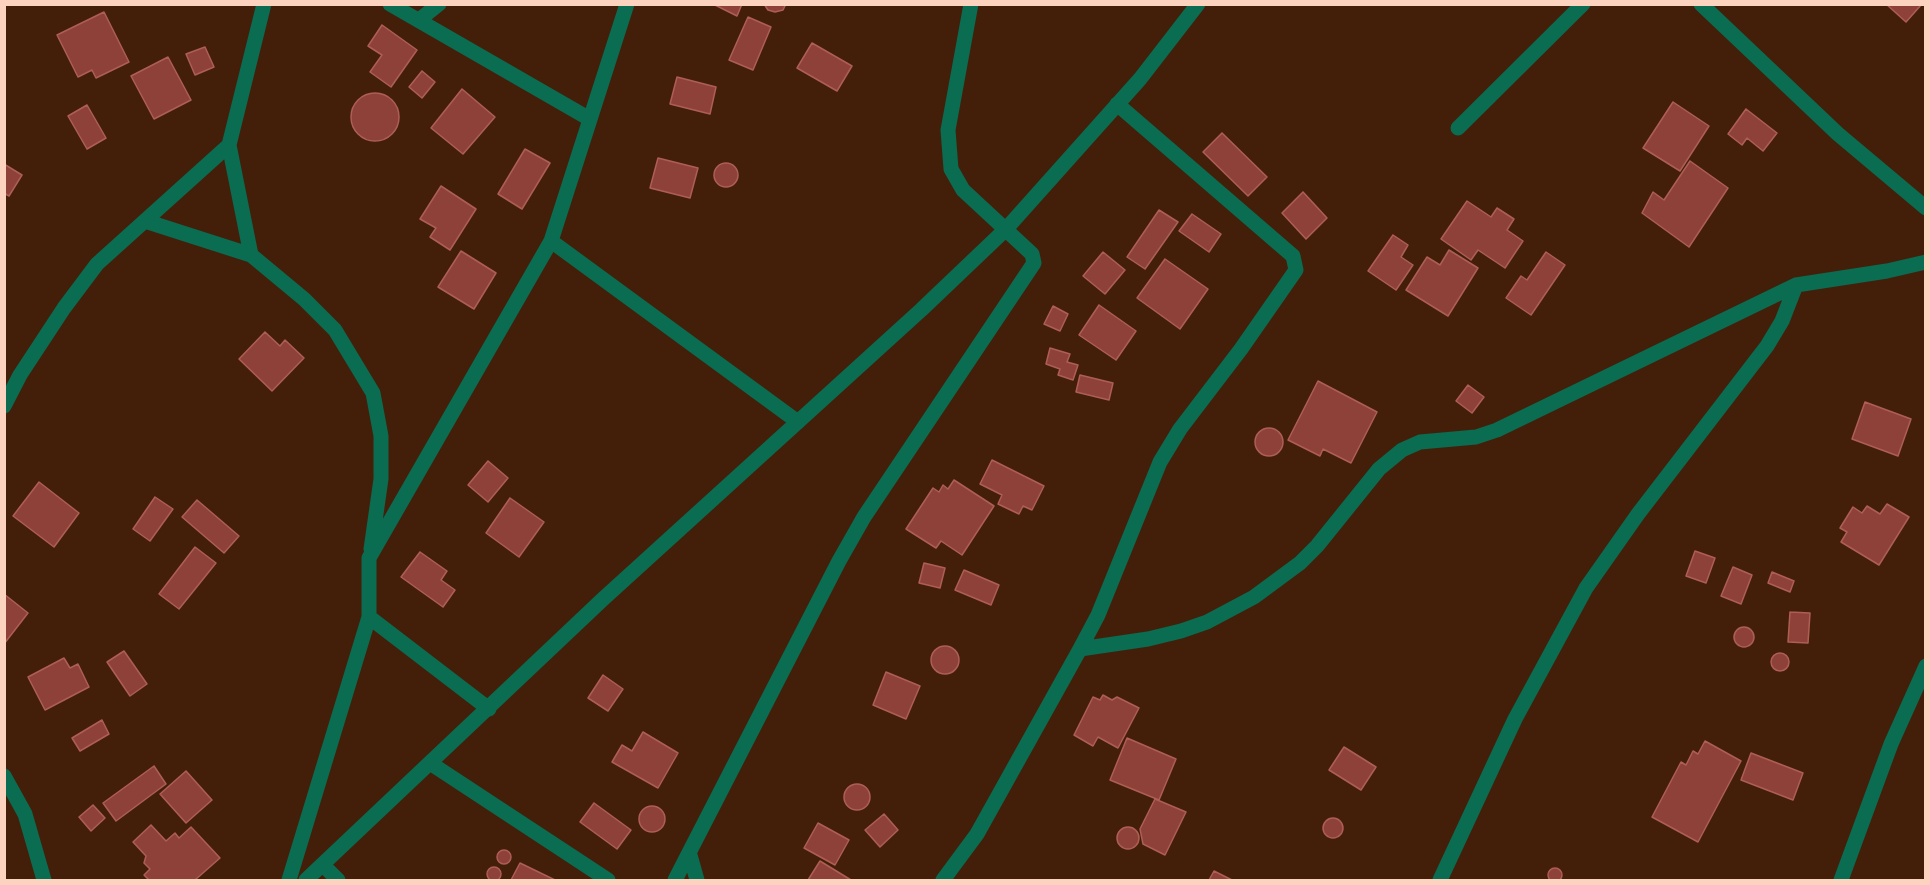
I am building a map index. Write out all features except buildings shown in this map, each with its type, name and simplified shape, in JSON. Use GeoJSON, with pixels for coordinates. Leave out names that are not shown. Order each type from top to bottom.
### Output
{"type":"FeatureCollection","features":[{"type":"Feature","properties":{"kind":"street"},"geometry":{"type":"LineString","coordinates":[[251,255],[229,146],[264,4]]}},
{"type":"Feature","properties":{"kind":"street"},"geometry":{"type":"LineString","coordinates":[[390,4],[588,118]]}},
{"type":"Feature","properties":{"kind":"street"},"geometry":{"type":"LineString","coordinates":[[419,20],[439,4]]}},
{"type":"Feature","properties":{"kind":"street"},"geometry":{"type":"LineString","coordinates":[[369,558],[550,241],[588,118],[627,4]]}},
{"type":"Feature","properties":{"kind":"street"},"geometry":{"type":"LineString","coordinates":[[675,880],[690,855],[839,561],[864,517],[1032,268],[1034,258],[1032,254],[963,190],[951,169],[948,130],[971,4]]}},
{"type":"Feature","properties":{"kind":"street"},"geometry":{"type":"LineString","coordinates":[[306,880],[603,599],[1006,229],[1118,104],[1198,4]]}},
{"type":"Feature","properties":{"kind":"street"},"geometry":{"type":"LineString","coordinates":[[1458,128],[1583,4]]}},
{"type":"Feature","properties":{"kind":"street"},"geometry":{"type":"LineString","coordinates":[[1701,4],[1838,134],[1926,208]]}},
{"type":"Feature","properties":{"kind":"street"},"geometry":{"type":"LineString","coordinates":[[943,880],[977,834],[1098,615],[1160,462],[1180,429],[1295,275],[1297,264],[1293,256],[1118,104]]}},
{"type":"Feature","properties":{"kind":"street"},"geometry":{"type":"LineString","coordinates":[[4,405],[20,375],[64,308],[97,264],[229,146]]}},
{"type":"Feature","properties":{"kind":"street"},"geometry":{"type":"LineString","coordinates":[[145,220],[251,255],[304,299],[335,330],[373,393],[381,436],[381,479],[369,558],[369,617],[289,880]]}},
{"type":"Feature","properties":{"kind":"street"},"geometry":{"type":"LineString","coordinates":[[550,241],[798,422]]}},
{"type":"Feature","properties":{"kind":"street"},"geometry":{"type":"LineString","coordinates":[[1080,649],[1170,634],[1224,614],[1262,591],[1300,563],[1343,517],[1379,469],[1402,450],[1420,442],[1476,437],[1497,430],[1796,285],[1887,271],[1926,262]]}},
{"type":"Feature","properties":{"kind":"street"},"geometry":{"type":"LineString","coordinates":[[1440,880],[1515,719],[1586,588],[1638,514],[1767,346],[1782,321],[1796,285]]}},
{"type":"Feature","properties":{"kind":"street"},"geometry":{"type":"LineString","coordinates":[[369,617],[489,709]]}},
{"type":"Feature","properties":{"kind":"street"},"geometry":{"type":"LineString","coordinates":[[1841,880],[1891,744],[1926,666]]}},
{"type":"Feature","properties":{"kind":"street"},"geometry":{"type":"LineString","coordinates":[[430,763],[608,880]]}},
{"type":"Feature","properties":{"kind":"street"},"geometry":{"type":"LineString","coordinates":[[4,776],[25,814],[44,880]]}},
{"type":"Feature","properties":{"kind":"street"},"geometry":{"type":"LineString","coordinates":[[690,855],[697,880]]}},
{"type":"Feature","properties":{"kind":"street"},"geometry":{"type":"LineString","coordinates":[[323,865],[338,880]]}}]}
